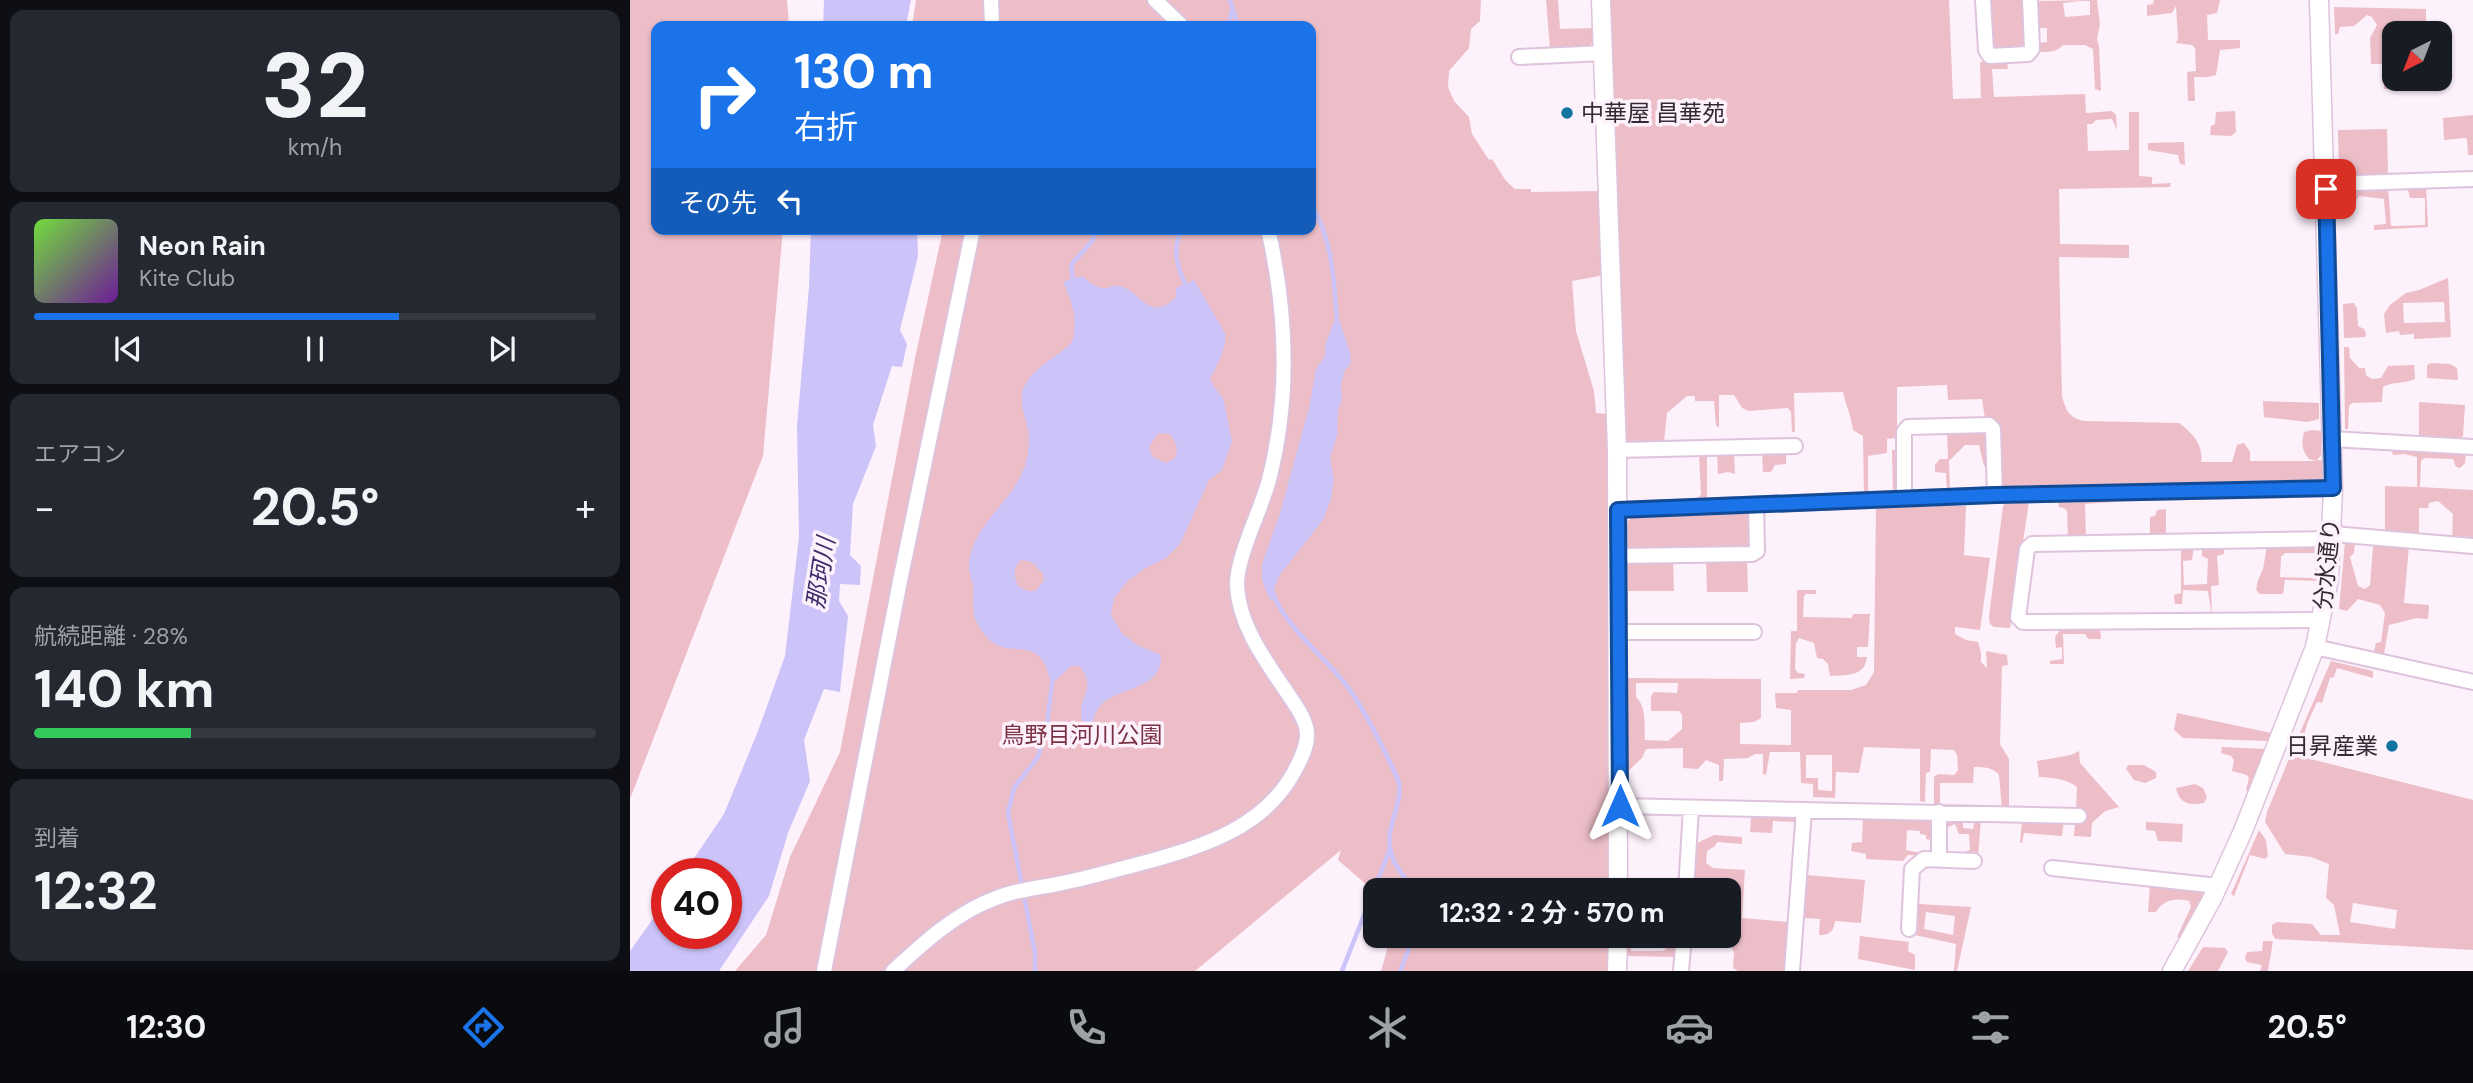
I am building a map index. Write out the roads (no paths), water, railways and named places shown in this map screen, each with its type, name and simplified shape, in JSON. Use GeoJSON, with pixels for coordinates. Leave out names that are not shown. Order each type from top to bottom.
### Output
{"type":"FeatureCollection","features":[{"type":"Feature","properties":{"kind":"street"},"geometry":{"type":"LineString","coordinates":[[991,0],[992,21]]}},
{"type":"Feature","properties":{"kind":"street"},"geometry":{"type":"LineString","coordinates":[[1155,0],[1177,21]]}},
{"type":"Feature","properties":{"kind":"street"},"geometry":{"type":"LineString","coordinates":[[1601,0],[1617,450],[1618,878]]}},
{"type":"Feature","properties":{"kind":"street"},"geometry":{"type":"LineString","coordinates":[[1983,0],[1986,50],[1990,57],[2028,54],[2032,48],[2030,0]]}},
{"type":"Feature","properties":{"kind":"street","name":"分水通り"},"geometry":{"type":"LineString","coordinates":[[2172,971],[2218,886],[2243,831],[2315,647],[2329,579],[2333,536],[2333,488],[2319,0]]}},
{"type":"Feature","properties":{"kind":"street"},"geometry":{"type":"LineString","coordinates":[[1518,57],[1604,53]]}},
{"type":"Feature","properties":{"kind":"street"},"geometry":{"type":"LineString","coordinates":[[2326,184],[2473,179]]}},
{"type":"Feature","properties":{"kind":"street"},"geometry":{"type":"LineString","coordinates":[[824,971],[972,235]]}},
{"type":"Feature","properties":{"kind":"street"},"geometry":{"type":"LineString","coordinates":[[893,971],[946,926],[973,908],[1010,894],[1094,876],[1222,838],[1254,818],[1272,802],[1289,782],[1303,756],[1307,732],[1299,711],[1256,646],[1243,613],[1237,587],[1240,564],[1267,487],[1278,445],[1283,394],[1283,338],[1276,266],[1269,235]]}},
{"type":"Feature","properties":{"kind":"street"},"geometry":{"type":"LineString","coordinates":[[1904,499],[1904,432],[1908,428],[1922,427],[1989,425],[1993,429],[1995,495]]}},
{"type":"Feature","properties":{"kind":"street"},"geometry":{"type":"LineString","coordinates":[[2331,439],[2473,447]]}},
{"type":"Feature","properties":{"kind":"street"},"geometry":{"type":"LineString","coordinates":[[1617,450],[1795,446]]}},
{"type":"Feature","properties":{"kind":"street"},"geometry":{"type":"LineString","coordinates":[[1618,510],[1995,495],[2333,488]]}},
{"type":"Feature","properties":{"kind":"street"},"geometry":{"type":"LineString","coordinates":[[1618,556],[1752,554],[1756,551],[1756,505]]}},
{"type":"Feature","properties":{"kind":"street"},"geometry":{"type":"LineString","coordinates":[[2322,620],[2023,622],[2018,617],[2027,549],[2032,544],[2333,536],[2473,547]]}},
{"type":"Feature","properties":{"kind":"street"},"geometry":{"type":"LineString","coordinates":[[1619,632],[1754,632]]}},
{"type":"Feature","properties":{"kind":"street"},"geometry":{"type":"LineString","coordinates":[[2315,647],[2473,682]]}},
{"type":"Feature","properties":{"kind":"street"},"geometry":{"type":"LineString","coordinates":[[1620,806],[2079,816]]}},
{"type":"Feature","properties":{"kind":"street"},"geometry":{"type":"LineString","coordinates":[[1687,878],[1692,808]]}},
{"type":"Feature","properties":{"kind":"street"},"geometry":{"type":"LineString","coordinates":[[1792,971],[1804,810]]}},
{"type":"Feature","properties":{"kind":"street"},"geometry":{"type":"LineString","coordinates":[[1939,813],[1939,859]]}},
{"type":"Feature","properties":{"kind":"street"},"geometry":{"type":"LineString","coordinates":[[1909,929],[1912,869],[1924,859],[1974,861]]}},
{"type":"Feature","properties":{"kind":"street"},"geometry":{"type":"LineString","coordinates":[[2052,868],[2218,886]]}},
{"type":"Feature","properties":{"kind":"street"},"geometry":{"type":"LineString","coordinates":[[1617,971],[1618,948]]}},
{"type":"Feature","properties":{"kind":"street"},"geometry":{"type":"LineString","coordinates":[[1681,971],[1683,948]]}},
{"type":"Feature","properties":{"kind":"water"},"geometry":{"type":"Polygon","coordinates":[[[824,0],[911,0],[907,21],[823,21],[824,0]]]}},
{"type":"Feature","properties":{"kind":"water","name":"那珂川"},"geometry":{"type":"Polygon","coordinates":[[[811,235],[917,235],[918,256],[900,330],[907,344],[902,367],[892,366],[873,425],[876,446],[853,504],[850,555],[861,566],[860,585],[840,584],[839,601],[848,616],[840,692],[824,689],[804,740],[810,781],[788,833],[769,896],[742,936],[742,858],[694,858],[724,814],[785,656],[799,537],[797,426],[811,235]]]}},
{"type":"Feature","properties":{"kind":"water"},"geometry":{"type":"Polygon","coordinates":[[[1083,276],[1100,288],[1126,288],[1145,303],[1158,307],[1166,305],[1176,297],[1176,288],[1194,280],[1225,333],[1223,351],[1210,379],[1223,398],[1232,441],[1222,470],[1209,480],[1180,544],[1166,558],[1128,581],[1114,598],[1111,615],[1122,633],[1137,645],[1161,655],[1154,676],[1145,683],[1114,696],[1097,710],[1091,742],[1081,717],[1087,685],[1084,673],[1079,666],[1071,666],[1052,684],[1044,663],[1036,654],[1028,650],[1003,647],[985,636],[974,614],[969,568],[978,536],[1015,486],[1027,458],[1029,437],[1022,397],[1025,385],[1035,372],[1072,342],[1074,312],[1063,282],[1083,276]],[[1158,433],[1149,447],[1152,456],[1166,463],[1175,458],[1176,445],[1169,434],[1158,433]],[[1022,560],[1015,572],[1018,586],[1035,591],[1044,581],[1043,574],[1032,562],[1022,560]]]}},
{"type":"Feature","properties":{"kind":"water"},"geometry":{"type":"Polygon","coordinates":[[[1334,322],[1340,322],[1351,363],[1344,372],[1341,385],[1337,436],[1330,457],[1334,480],[1331,499],[1323,520],[1279,576],[1274,589],[1277,597],[1270,600],[1262,580],[1262,564],[1280,513],[1309,408],[1316,369],[1325,356],[1325,345],[1334,322]]]}},
{"type":"Feature","properties":{"kind":"water"},"geometry":{"type":"Polygon","coordinates":[[[651,921],[651,949],[734,949],[719,971],[630,971],[630,951],[651,921]]]}},
{"type":"Feature","properties":{"kind":"waterway"},"geometry":{"type":"LineString","coordinates":[[1230,0],[1236,21]]}},
{"type":"Feature","properties":{"kind":"waterway"},"geometry":{"type":"LineString","coordinates":[[1229,21],[1232,11]]}},
{"type":"Feature","properties":{"kind":"waterway"},"geometry":{"type":"LineString","coordinates":[[1316,214],[1328,246],[1337,322]]}},
{"type":"Feature","properties":{"kind":"waterway"},"geometry":{"type":"LineString","coordinates":[[1073,278],[1071,265],[1094,235]]}},
{"type":"Feature","properties":{"kind":"waterway"},"geometry":{"type":"LineString","coordinates":[[1179,235],[1177,257],[1185,284]]}},
{"type":"Feature","properties":{"kind":"waterway"},"geometry":{"type":"LineString","coordinates":[[1275,599],[1291,623],[1353,695],[1393,769],[1400,787],[1389,839],[1393,860],[1404,878]]}},
{"type":"Feature","properties":{"kind":"waterway"},"geometry":{"type":"LineString","coordinates":[[1035,971],[1035,953],[1008,813],[1014,788],[1038,757],[1047,724],[1052,684]]}},
{"type":"Feature","properties":{"kind":"waterway"},"geometry":{"type":"LineString","coordinates":[[1342,971],[1390,849]]}},
{"type":"Feature","properties":{"kind":"waterway"},"geometry":{"type":"LineString","coordinates":[[1400,971],[1409,948]]}},
{"type":"Feature","properties":{"kind":"place","name":"中華屋 昌華苑"},"geometry":{"type":"Point","coordinates":[1567,113]}},
{"type":"Feature","properties":{"kind":"place","name":"日昇産業"},"geometry":{"type":"Point","coordinates":[2392,746]}},
{"type":"Feature","properties":{"kind":"park label","name":"鳥野目河川公園"},"geometry":{"type":"Point","coordinates":[1082,735]}}]}
